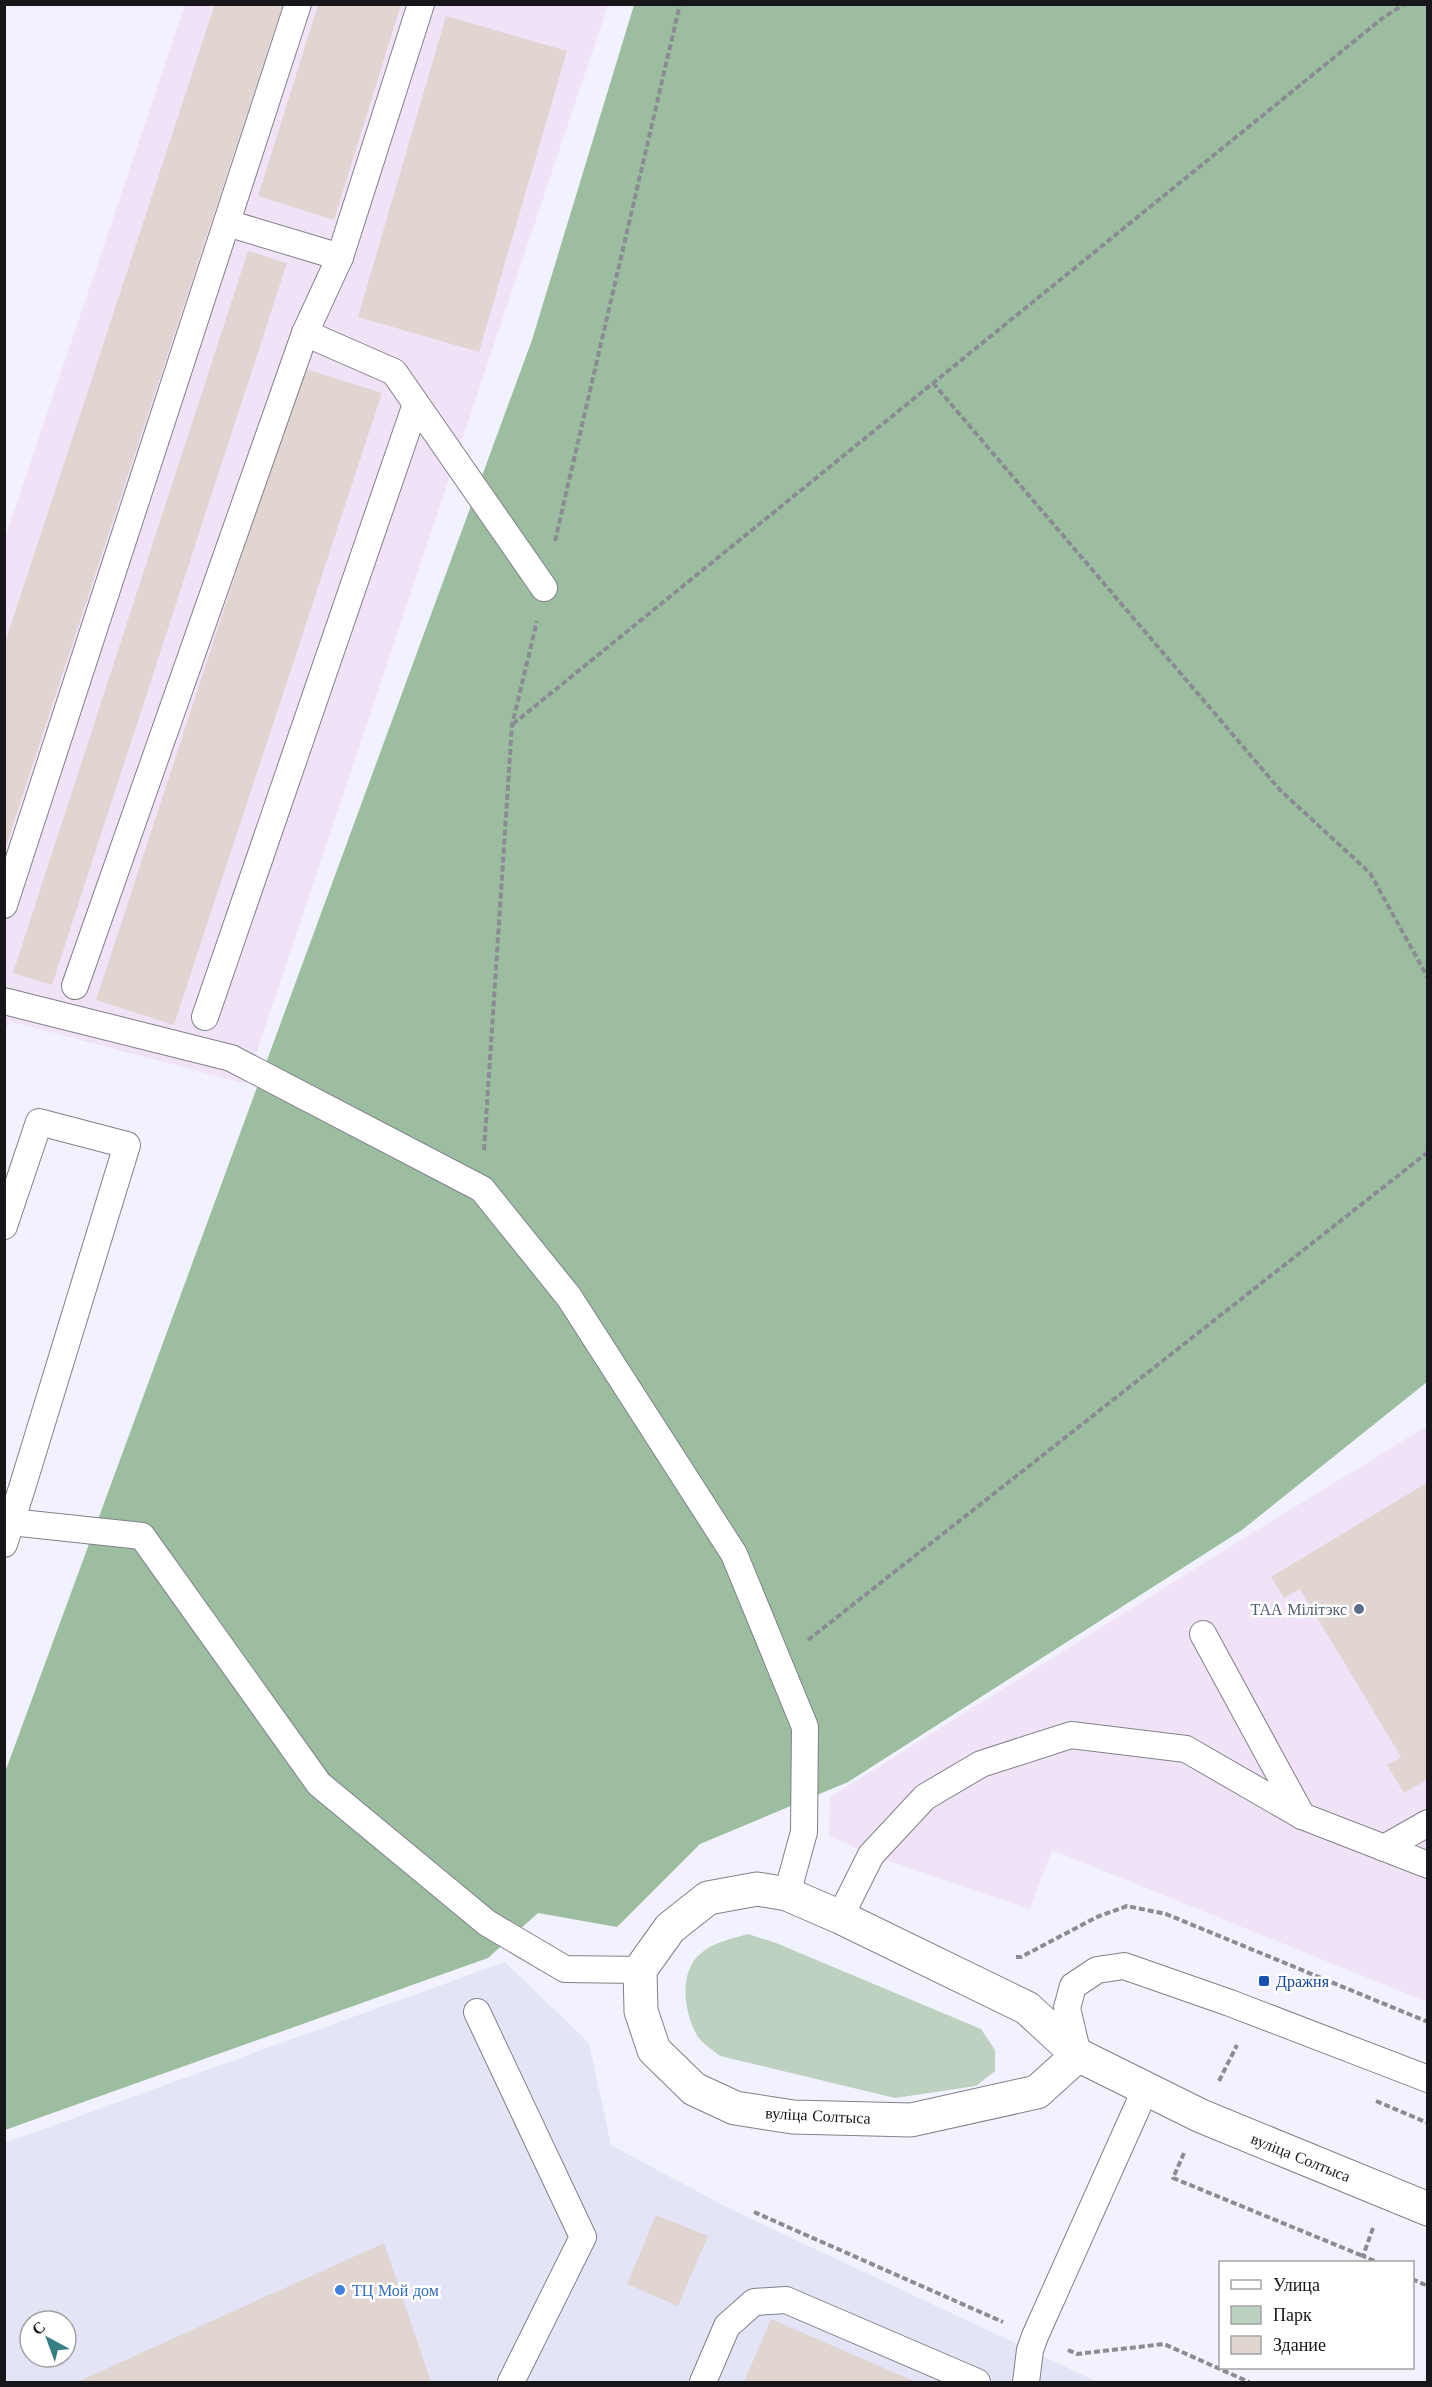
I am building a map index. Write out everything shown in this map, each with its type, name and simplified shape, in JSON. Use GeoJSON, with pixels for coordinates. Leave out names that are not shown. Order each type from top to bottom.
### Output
{"type":"FeatureCollection","features":[{"type":"Feature","properties":{"kind":"street","name":"вуліца Солтыса"},"geometry":{"type":"LineString","coordinates":[[1078,2055],[1037,2092],[911,2120],[793,2117],[735,2109],[694,2089],[654,2050],[641,2011],[640,1970],[670,1928],[708,1898],[757,1889],[787,1894],[840,1917],[1028,2008],[1078,2055],[1201,2116],[1428,2209]]}},
{"type":"Feature","properties":{"kind":"lane"},"geometry":{"type":"LineString","coordinates":[[4,905],[298,4]]}},
{"type":"Feature","properties":{"kind":"lane"},"geometry":{"type":"LineString","coordinates":[[75,986],[305,333],[340,257],[421,4]]}},
{"type":"Feature","properties":{"kind":"lane"},"geometry":{"type":"LineString","coordinates":[[227,223],[340,257]]}},
{"type":"Feature","properties":{"kind":"lane"},"geometry":{"type":"LineString","coordinates":[[305,333],[394,372],[544,588]]}},
{"type":"Feature","properties":{"kind":"lane"},"geometry":{"type":"LineString","coordinates":[[205,1017],[416,404]]}},
{"type":"Feature","properties":{"kind":"lane"},"geometry":{"type":"LineString","coordinates":[[4,1001],[231,1058],[482,1190],[569,1297],[734,1554],[805,1727],[804,1832],[787,1894]]}},
{"type":"Feature","properties":{"kind":"lane"},"geometry":{"type":"LineString","coordinates":[[4,1226],[39,1122],[127,1145],[7,1529],[142,1536],[319,1784],[487,1923],[565,1969],[640,1970]]}},
{"type":"Feature","properties":{"kind":"lane"},"geometry":{"type":"LineString","coordinates":[[1203,1635],[1302,1816]]}},
{"type":"Feature","properties":{"kind":"lane"},"geometry":{"type":"LineString","coordinates":[[840,1917],[872,1855],[926,1797],[981,1764],[1071,1735],[1186,1749],[1302,1816],[1428,1864]]}},
{"type":"Feature","properties":{"kind":"lane"},"geometry":{"type":"LineString","coordinates":[[1384,1848],[1428,1823]]}},
{"type":"Feature","properties":{"kind":"lane"},"geometry":{"type":"LineString","coordinates":[[1078,2055],[1067,2008],[1073,1986],[1097,1970],[1124,1966],[1230,2003],[1428,2079]]}},
{"type":"Feature","properties":{"kind":"lane"},"geometry":{"type":"LineString","coordinates":[[477,2012],[583,2237],[511,2382]]}},
{"type":"Feature","properties":{"kind":"lane"},"geometry":{"type":"LineString","coordinates":[[1026,2382],[1030,2350],[1035,2336],[1146,2088]]}},
{"type":"Feature","properties":{"kind":"lane"},"geometry":{"type":"LineString","coordinates":[[703,2382],[726,2326],[754,2302],[786,2300],[977,2382]]}},
{"type":"Feature","properties":{"kind":"path"},"geometry":{"type":"LineString","coordinates":[[512,725],[1384,18],[1405,4]]}},
{"type":"Feature","properties":{"kind":"path"},"geometry":{"type":"LineString","coordinates":[[933,383],[1280,790],[1370,873],[1428,978]]}},
{"type":"Feature","properties":{"kind":"path"},"geometry":{"type":"LineString","coordinates":[[779,1663],[1428,1152]]}},
{"type":"Feature","properties":{"kind":"path"},"geometry":{"type":"LineString","coordinates":[[1201,2116],[1173,2178],[1363,2256]]}},
{"type":"Feature","properties":{"kind":"path"},"geometry":{"type":"LineString","coordinates":[[754,2212],[1077,2354],[1164,2344],[1219,2369]]}},
{"type":"Feature","properties":{"kind":"path"},"geometry":{"type":"LineString","coordinates":[[1414,2279],[1428,2286]]}},
{"type":"Feature","properties":{"kind":"path"},"geometry":{"type":"LineString","coordinates":[[1220,2369],[1249,2382]]}},
{"type":"Feature","properties":{"kind":"shaded area"},"geometry":{"type":"Polygon","coordinates":[[[185,5],[608,5],[246,1084],[9,1021],[5,1033],[5,538],[185,5]]]}},
{"type":"Feature","properties":{"kind":"shaded area"},"geometry":{"type":"Polygon","coordinates":[[[1427,1426],[1427,2002],[1052,1850],[1030,1909],[871,1855],[829,1836],[830,1797],[1427,1426]]]}},
{"type":"Feature","properties":{"kind":"shaded area"},"geometry":{"type":"Polygon","coordinates":[[[505,1962],[589,2043],[611,2145],[730,2209],[1098,2382],[5,2382],[5,2143],[505,1962]]]}},
{"type":"Feature","properties":{"kind":"green space"},"geometry":{"type":"Polygon","coordinates":[[[634,5],[1427,5],[1427,1382],[1242,1530],[848,1782],[700,1844],[617,1927],[538,1913],[488,1958],[5,2130],[4,1775],[532,340],[634,5]]]}},
{"type":"Feature","properties":{"kind":"green space"},"geometry":{"type":"Polygon","coordinates":[[[748,1934],[776,1943],[981,2029],[995,2050],[995,2071],[976,2086],[895,2098],[720,2056],[700,2040],[693,2028],[685,1994],[688,1972],[693,1962],[705,1950],[723,1941],[748,1934]]]}},
{"type":"Feature","properties":{"kind":"building"},"geometry":{"type":"Polygon","coordinates":[[[215,4],[283,4],[4,852],[4,646],[215,4]]]}},
{"type":"Feature","properties":{"kind":"building"},"geometry":{"type":"Polygon","coordinates":[[[318,5],[401,5],[334,220],[258,196],[318,5]]]}},
{"type":"Feature","properties":{"kind":"building"},"geometry":{"type":"Polygon","coordinates":[[[446,16],[567,51],[479,352],[358,317],[446,16]]]}},
{"type":"Feature","properties":{"kind":"building"},"geometry":{"type":"Polygon","coordinates":[[[248,251],[287,263],[52,985],[13,973],[248,251]]]}},
{"type":"Feature","properties":{"kind":"building"},"geometry":{"type":"Polygon","coordinates":[[[303,368],[382,393],[174,1025],[96,1000],[303,368]]]}},
{"type":"Feature","properties":{"kind":"building"},"geometry":{"type":"Polygon","coordinates":[[[1428,1482],[1428,1779],[1404,1793],[1387,1765],[1401,1757],[1300,1589],[1284,1598],[1271,1577],[1428,1482]]]}},
{"type":"Feature","properties":{"kind":"building"},"geometry":{"type":"Polygon","coordinates":[[[656,2215],[708,2236],[678,2306],[627,2284],[656,2215]]]}},
{"type":"Feature","properties":{"kind":"building","name":"ТЦ Мой дом"},"geometry":{"type":"Polygon","coordinates":[[[384,2243],[431,2382],[77,2382],[384,2243]]]}},
{"type":"Feature","properties":{"kind":"building"},"geometry":{"type":"Polygon","coordinates":[[[771,2319],[916,2382],[744,2382],[771,2319]]]}},
{"type":"Feature","properties":{"kind":"place","name":"ТАА Мілітэкс"},"geometry":{"type":"Point","coordinates":[1359,1609]}},
{"type":"Feature","properties":{"kind":"place","name":"Дражня"},"geometry":{"type":"Point","coordinates":[1264,1981]}},
{"type":"Feature","properties":{"kind":"place","name":"ТЦ Мой дом"},"geometry":{"type":"Point","coordinates":[340,2290]}}]}
